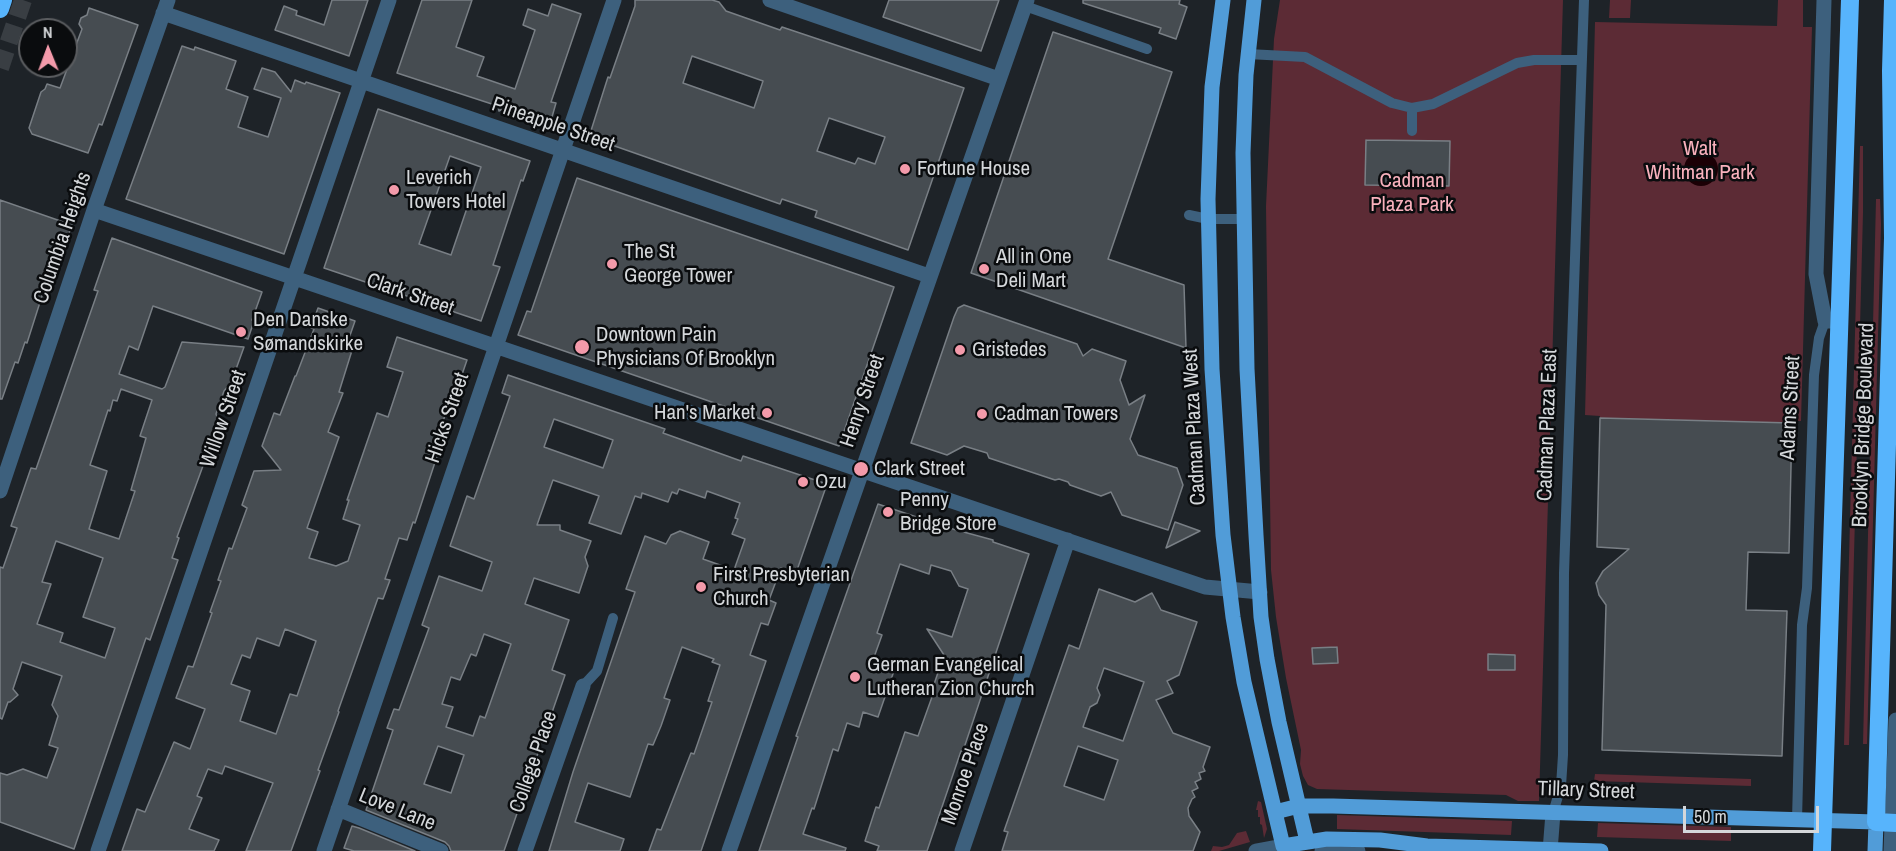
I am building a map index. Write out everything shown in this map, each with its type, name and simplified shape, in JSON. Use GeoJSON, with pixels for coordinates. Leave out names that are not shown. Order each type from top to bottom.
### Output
{"type":"FeatureCollection","features":[{"type":"Feature","properties":{"kind":"highway"},"geometry":{"type":"LineString","coordinates":[[0,9],[3,0]]}},
{"type":"Feature","properties":{"kind":"highway","name":"Brooklyn Bridge Boulevard"},"geometry":{"type":"LineString","coordinates":[[1832,321],[1850,0]]}},
{"type":"Feature","properties":{"kind":"highway","name":"Brooklyn Bridge Boulevard"},"geometry":{"type":"LineString","coordinates":[[1888,822],[1893,0]]}},
{"type":"Feature","properties":{"kind":"highway","name":"Adams Street"},"geometry":{"type":"LineString","coordinates":[[1822,851],[1831,616],[1832,321]]}},
{"type":"Feature","properties":{"kind":"main road","name":"Cadman Plaza West"},"geometry":{"type":"LineString","coordinates":[[1223,0],[1210,122],[1208,219],[1212,369],[1223,535],[1245,682],[1283,846]]}},
{"type":"Feature","properties":{"kind":"main road"},"geometry":{"type":"LineString","coordinates":[[1254,0],[1244,121],[1244,219],[1247,369],[1256,535],[1262,630],[1274,697],[1307,841]]}},
{"type":"Feature","properties":{"kind":"main road","name":"Tillary Street"},"geometry":{"type":"LineString","coordinates":[[1275,812],[1299,806],[1888,822]]}},
{"type":"Feature","properties":{"kind":"main road","name":"Brooklyn Bridge Boulevard"},"geometry":{"type":"LineString","coordinates":[[1875,851],[1888,822]]}},
{"type":"Feature","properties":{"kind":"main road"},"geometry":{"type":"LineString","coordinates":[[1283,846],[1328,839],[1380,840],[1427,846],[1601,851]]}},
{"type":"Feature","properties":{"kind":"main road"},"geometry":{"type":"LineString","coordinates":[[1401,851],[1427,846]]}},
{"type":"Feature","properties":{"kind":"street","name":"Willow Street"},"geometry":{"type":"LineString","coordinates":[[98,851],[389,0]]}},
{"type":"Feature","properties":{"kind":"street","name":"Hicks Street"},"geometry":{"type":"LineString","coordinates":[[324,851],[614,0]]}},
{"type":"Feature","properties":{"kind":"street"},"geometry":{"type":"LineString","coordinates":[[770,0],[999,79]]}},
{"type":"Feature","properties":{"kind":"street","name":"Adams Street"},"geometry":{"type":"LineString","coordinates":[[1824,0],[1816,263],[1817,285],[1832,321]]}},
{"type":"Feature","properties":{"kind":"street","name":"Henry Street"},"geometry":{"type":"LineString","coordinates":[[729,851],[1026,3]]}},
{"type":"Feature","properties":{"kind":"street","name":"Pineapple Street"},"geometry":{"type":"LineString","coordinates":[[165,7],[362,81],[929,276]]}},
{"type":"Feature","properties":{"kind":"street","name":"Columbia Heights"},"geometry":{"type":"LineString","coordinates":[[0,491],[165,7]]}},
{"type":"Feature","properties":{"kind":"street","name":"Clark Street"},"geometry":{"type":"LineString","coordinates":[[94,210],[1205,587],[1260,592]]}},
{"type":"Feature","properties":{"kind":"street","name":"Monroe Place"},"geometry":{"type":"LineString","coordinates":[[962,851],[1068,540]]}},
{"type":"Feature","properties":{"kind":"street","name":"College Place"},"geometry":{"type":"LineString","coordinates":[[525,851],[582,686]]}},
{"type":"Feature","properties":{"kind":"street"},"geometry":{"type":"LineString","coordinates":[[1891,851],[1888,822],[1896,720]]}},
{"type":"Feature","properties":{"kind":"street","name":"Love Lane"},"geometry":{"type":"LineString","coordinates":[[338,809],[441,851]]}},
{"type":"Feature","properties":{"kind":"street","name":"Cadman Plaza East"},"geometry":{"type":"LineString","coordinates":[[1550,850],[1553,813]]}},
{"type":"Feature","properties":{"kind":"street"},"geometry":{"type":"LineString","coordinates":[[1256,851],[1283,846]]}},
{"type":"Feature","properties":{"kind":"street"},"geometry":{"type":"LineString","coordinates":[[1322,851],[1323,849],[1358,851]]}},
{"type":"Feature","properties":{"kind":"lane","name":"Cadman Plaza East"},"geometry":{"type":"LineString","coordinates":[[1553,813],[1561,786],[1563,755],[1564,573],[1584,0]]}},
{"type":"Feature","properties":{"kind":"lane"},"geometry":{"type":"LineString","coordinates":[[1026,3],[1147,49]]}},
{"type":"Feature","properties":{"kind":"lane"},"geometry":{"type":"LineString","coordinates":[[1248,54],[1305,57],[1392,104],[1412,108],[1433,104],[1517,63],[1582,60]]}},
{"type":"Feature","properties":{"kind":"lane"},"geometry":{"type":"LineString","coordinates":[[1412,108],[1412,131]]}},
{"type":"Feature","properties":{"kind":"lane"},"geometry":{"type":"LineString","coordinates":[[1189,215],[1208,219],[1244,219]]}},
{"type":"Feature","properties":{"kind":"lane","name":"Adams Street"},"geometry":{"type":"LineString","coordinates":[[1797,820],[1802,625],[1807,588],[1814,375],[1819,338],[1832,321]]}},
{"type":"Feature","properties":{"kind":"lane"},"geometry":{"type":"LineString","coordinates":[[582,686],[597,671],[613,618]]}},
{"type":"Feature","properties":{"kind":"green space","name":"Cadman Plaza Park"},"geometry":{"type":"Polygon","coordinates":[[[1280,0],[1563,0],[1539,801],[1518,801],[1506,795],[1317,789],[1308,785],[1303,776],[1300,764],[1301,750],[1276,617],[1271,570],[1266,206],[1274,39],[1280,0]]]}},
{"type":"Feature","properties":{"kind":"green space"},"geometry":{"type":"Polygon","coordinates":[[[1610,0],[1631,0],[1630,18],[1609,18],[1610,0]]]}},
{"type":"Feature","properties":{"kind":"green space","name":"Walt Whitman Park"},"geometry":{"type":"Polygon","coordinates":[[[1778,0],[1803,0],[1803,27],[1812,27],[1801,421],[1792,423],[1600,418],[1600,416],[1585,415],[1595,22],[1777,26],[1778,0]]]}},
{"type":"Feature","properties":{"kind":"green space"},"geometry":{"type":"Polygon","coordinates":[[[1860,146],[1863,146],[1863,213],[1849,745],[1844,745],[1860,146]]]}},
{"type":"Feature","properties":{"kind":"green space"},"geometry":{"type":"Polygon","coordinates":[[[1876,199],[1880,199],[1881,224],[1867,744],[1863,744],[1876,199]]]}},
{"type":"Feature","properties":{"kind":"green space"},"geometry":{"type":"Polygon","coordinates":[[[1595,774],[1751,779],[1751,786],[1594,781],[1595,774]]]}},
{"type":"Feature","properties":{"kind":"green space"},"geometry":{"type":"Polygon","coordinates":[[[1258,801],[1261,802],[1267,829],[1264,838],[1258,810],[1256,810],[1258,801]]]}},
{"type":"Feature","properties":{"kind":"green space"},"geometry":{"type":"Polygon","coordinates":[[[1337,815],[1512,821],[1511,835],[1337,829],[1337,815]]]}},
{"type":"Feature","properties":{"kind":"green space"},"geometry":{"type":"Polygon","coordinates":[[[1598,823],[1731,827],[1731,841],[1597,837],[1598,823]]]}},
{"type":"Feature","properties":{"kind":"green space"},"geometry":{"type":"Polygon","coordinates":[[[1246,831],[1250,842],[1211,851],[1213,846],[1229,845],[1237,833],[1246,831]]]}},
{"type":"Feature","properties":{"kind":"shaded area"},"geometry":{"type":"Polygon","coordinates":[[[1701,152],[1713,157],[1718,169],[1713,181],[1701,186],[1689,181],[1684,169],[1689,157],[1701,152]]]}},
{"type":"Feature","properties":{"kind":"building"},"geometry":{"type":"Polygon","coordinates":[[[332,0],[368,0],[349,56],[275,30],[284,6],[297,11],[296,15],[324,25],[332,0]]]}},
{"type":"Feature","properties":{"kind":"building"},"geometry":{"type":"Polygon","coordinates":[[[422,0],[472,0],[456,47],[484,57],[477,76],[515,89],[535,30],[523,25],[528,9],[548,16],[552,4],[581,14],[551,102],[556,103],[550,124],[530,117],[525,121],[523,115],[504,108],[499,111],[498,106],[397,73],[422,0]]]}},
{"type":"Feature","properties":{"kind":"building"},"geometry":{"type":"Polygon","coordinates":[[[635,0],[712,0],[719,2],[726,11],[780,30],[782,27],[964,88],[908,250],[815,217],[817,211],[782,199],[780,204],[589,137],[608,77],[610,78],[635,6],[635,0]],[[692,56],[683,83],[754,108],[763,81],[692,56]],[[829,118],[817,151],[855,164],[858,158],[875,164],[885,137],[829,118]]]}},
{"type":"Feature","properties":{"kind":"building"},"geometry":{"type":"Polygon","coordinates":[[[889,0],[999,0],[981,51],[883,17],[889,0]]]}},
{"type":"Feature","properties":{"kind":"building"},"geometry":{"type":"Polygon","coordinates":[[[1083,0],[1180,0],[1179,4],[1187,7],[1176,39],[1159,33],[1161,28],[1083,3],[1083,0]]]}},
{"type":"Feature","properties":{"kind":"building"},"geometry":{"type":"Polygon","coordinates":[[[89,8],[138,25],[102,125],[99,124],[88,153],[32,134],[29,128],[41,92],[47,84],[60,88],[64,78],[78,78],[78,40],[82,29],[79,24],[81,18],[87,15],[89,8]]]}},
{"type":"Feature","properties":{"kind":"building"},"geometry":{"type":"Polygon","coordinates":[[[1053,32],[1172,72],[1108,259],[1184,285],[1186,348],[971,273],[1053,32]]]}},
{"type":"Feature","properties":{"kind":"building"},"geometry":{"type":"Polygon","coordinates":[[[182,46],[194,50],[195,47],[236,61],[226,89],[248,97],[238,127],[268,137],[281,98],[254,89],[262,68],[275,72],[291,92],[295,80],[340,93],[284,254],[126,199],[182,46]]]}},
{"type":"Feature","properties":{"kind":"building"},"geometry":{"type":"Polygon","coordinates":[[[378,109],[530,161],[523,181],[521,180],[493,265],[500,267],[481,321],[324,268],[378,109]],[[450,156],[419,244],[451,255],[481,167],[450,156]]]}},
{"type":"Feature","properties":{"kind":"building"},"geometry":{"type":"Polygon","coordinates":[[[1366,140],[1450,141],[1449,186],[1365,185],[1366,140]]]}},
{"type":"Feature","properties":{"kind":"building"},"geometry":{"type":"Polygon","coordinates":[[[577,178],[894,287],[839,446],[518,335],[527,311],[531,312],[577,178]]]}},
{"type":"Feature","properties":{"kind":"building"},"geometry":{"type":"Polygon","coordinates":[[[0,200],[72,225],[54,275],[49,274],[27,343],[25,342],[18,363],[15,362],[2,399],[0,399],[0,200]]]}},
{"type":"Feature","properties":{"kind":"building"},"geometry":{"type":"Polygon","coordinates":[[[112,238],[262,292],[248,339],[153,306],[138,350],[129,346],[119,374],[162,389],[165,387],[182,342],[244,347],[231,383],[224,391],[216,414],[219,422],[177,537],[179,538],[172,558],[178,560],[150,640],[146,638],[74,849],[0,822],[0,773],[7,775],[23,769],[47,778],[58,748],[49,745],[58,716],[52,705],[62,676],[22,662],[13,689],[18,695],[8,702],[2,719],[0,718],[0,567],[3,568],[17,528],[11,526],[31,468],[36,469],[98,291],[94,290],[112,238]],[[121,389],[117,401],[113,400],[110,411],[108,410],[90,465],[107,471],[89,529],[119,539],[135,491],[131,490],[146,438],[140,436],[152,400],[121,389]],[[56,541],[42,582],[51,584],[37,624],[63,633],[60,642],[105,658],[115,628],[83,617],[103,558],[56,541]]]}},
{"type":"Feature","properties":{"kind":"building","name":"Cadman Towers"},"geometry":{"type":"Polygon","coordinates":[[[964,305],[1077,344],[1083,356],[1092,349],[1126,361],[1120,380],[1129,405],[1145,395],[1130,439],[1138,455],[1177,468],[1183,485],[1168,530],[1122,515],[1111,492],[1101,496],[1070,485],[1068,482],[1055,480],[989,458],[987,453],[964,446],[947,455],[911,443],[954,317],[958,308],[964,305]]]}},
{"type":"Feature","properties":{"kind":"building"},"geometry":{"type":"Polygon","coordinates":[[[318,308],[355,321],[348,341],[354,344],[339,392],[343,393],[328,432],[339,437],[307,528],[318,532],[309,558],[336,566],[348,561],[360,525],[343,519],[349,500],[347,500],[377,413],[388,417],[403,372],[387,367],[397,337],[467,360],[455,395],[452,394],[439,434],[444,435],[415,523],[413,522],[407,540],[399,538],[385,579],[390,580],[383,599],[378,598],[291,851],[246,851],[273,783],[225,766],[222,774],[208,769],[197,796],[202,798],[189,829],[219,840],[214,851],[122,851],[137,809],[145,812],[174,742],[190,749],[205,709],[176,698],[188,666],[193,667],[212,613],[210,612],[221,581],[218,580],[247,508],[242,505],[254,471],[281,470],[262,446],[274,413],[280,415],[314,329],[311,328],[318,308]],[[285,629],[279,646],[257,638],[250,658],[242,655],[231,684],[250,691],[240,721],[276,734],[290,694],[297,696],[316,641],[285,629]]]}},
{"type":"Feature","properties":{"kind":"building"},"geometry":{"type":"Polygon","coordinates":[[[508,375],[665,429],[663,433],[741,461],[743,456],[827,484],[796,573],[781,568],[769,600],[776,603],[768,625],[761,623],[750,655],[766,661],[701,851],[649,851],[657,829],[661,830],[691,753],[694,754],[712,702],[708,701],[720,665],[712,662],[714,659],[682,647],[664,698],[670,700],[661,726],[653,745],[648,744],[630,797],[588,783],[575,822],[624,839],[620,851],[549,851],[573,772],[635,592],[626,589],[645,536],[666,544],[671,535],[680,531],[709,542],[703,559],[734,570],[745,539],[732,534],[738,519],[735,518],[740,503],[707,491],[705,498],[679,489],[677,494],[672,492],[668,502],[642,493],[641,498],[635,496],[621,534],[589,523],[599,496],[553,480],[537,525],[560,525],[560,530],[591,541],[585,557],[588,566],[579,593],[534,578],[525,604],[569,620],[552,670],[565,675],[504,851],[451,851],[445,842],[366,810],[393,730],[387,728],[394,709],[399,710],[429,628],[422,625],[439,576],[482,591],[492,562],[450,546],[467,496],[474,499],[510,396],[502,393],[508,375]],[[554,419],[544,447],[603,468],[613,440],[554,419]],[[484,634],[476,656],[471,654],[460,680],[451,677],[442,704],[453,707],[446,727],[473,736],[480,716],[485,718],[511,644],[484,634]],[[438,746],[424,784],[451,793],[464,755],[438,746]]]}},
{"type":"Feature","properties":{"kind":"building"},"geometry":{"type":"Polygon","coordinates":[[[1600,418],[1792,423],[1789,553],[1748,552],[1746,610],[1787,611],[1782,756],[1602,750],[1606,605],[1599,595],[1596,583],[1603,571],[1629,549],[1597,547],[1600,418]]]}},
{"type":"Feature","properties":{"kind":"building"},"geometry":{"type":"Polygon","coordinates":[[[878,504],[993,540],[993,542],[1029,554],[963,751],[961,751],[927,851],[877,851],[879,846],[865,841],[905,732],[918,736],[932,697],[930,696],[944,655],[927,629],[952,637],[968,589],[959,586],[951,571],[931,565],[929,574],[900,564],[877,633],[882,635],[873,660],[895,668],[878,717],[863,712],[859,727],[847,723],[838,751],[833,749],[814,809],[812,808],[803,834],[846,848],[845,851],[759,851],[798,737],[796,736],[878,504]]]}},
{"type":"Feature","properties":{"kind":"building"},"geometry":{"type":"Polygon","coordinates":[[[1175,522],[1200,531],[1166,548],[1175,522]]]}},
{"type":"Feature","properties":{"kind":"building"},"geometry":{"type":"Polygon","coordinates":[[[1099,589],[1135,602],[1152,593],[1161,610],[1197,622],[1179,675],[1167,681],[1173,693],[1156,700],[1173,733],[1210,747],[1203,767],[1205,771],[1199,773],[1201,779],[1195,782],[1198,788],[1192,791],[1195,797],[1188,808],[1189,816],[1200,832],[1193,851],[1002,851],[1008,832],[1004,831],[1069,645],[1079,649],[1099,589]],[[1104,668],[1097,688],[1100,695],[1097,703],[1090,707],[1083,727],[1123,741],[1144,682],[1104,668]],[[1078,746],[1064,786],[1104,800],[1118,760],[1078,746]]]}},
{"type":"Feature","properties":{"kind":"building"},"geometry":{"type":"Polygon","coordinates":[[[1337,647],[1338,663],[1313,664],[1312,648],[1337,647]]]}},
{"type":"Feature","properties":{"kind":"building"},"geometry":{"type":"Polygon","coordinates":[[[1488,654],[1515,655],[1515,670],[1488,670],[1488,654]]]}},
{"type":"Feature","properties":{"kind":"building"},"geometry":{"type":"Polygon","coordinates":[[[352,826],[415,851],[354,851],[344,848],[352,826]]]}},
{"type":"Feature","properties":{"kind":"tunnel"},"geometry":{"type":"LineString","coordinates":[[0,68],[23,0]]}},
{"type":"Feature","properties":{"kind":"place","name":"Fortune House"},"geometry":{"type":"Point","coordinates":[905,169]}},
{"type":"Feature","properties":{"kind":"place","name":"Leverich Towers Hotel"},"geometry":{"type":"Point","coordinates":[394,190]}},
{"type":"Feature","properties":{"kind":"place","name":"The St George Tower"},"geometry":{"type":"Point","coordinates":[612,264]}},
{"type":"Feature","properties":{"kind":"place","name":"All in One Deli Mart"},"geometry":{"type":"Point","coordinates":[984,269]}},
{"type":"Feature","properties":{"kind":"place","name":"Den Danske Sømandskirke"},"geometry":{"type":"Point","coordinates":[241,332]}},
{"type":"Feature","properties":{"kind":"place","name":"Downtown Pain Physicians Of Brooklyn"},"geometry":{"type":"Point","coordinates":[582,347]}},
{"type":"Feature","properties":{"kind":"place","name":"Gristedes"},"geometry":{"type":"Point","coordinates":[960,350]}},
{"type":"Feature","properties":{"kind":"place","name":"Han's Market"},"geometry":{"type":"Point","coordinates":[767,413]}},
{"type":"Feature","properties":{"kind":"place","name":"Cadman Towers"},"geometry":{"type":"Point","coordinates":[982,414]}},
{"type":"Feature","properties":{"kind":"place","name":"Clark Street"},"geometry":{"type":"Point","coordinates":[861,469]}},
{"type":"Feature","properties":{"kind":"place","name":"Ozu"},"geometry":{"type":"Point","coordinates":[803,482]}},
{"type":"Feature","properties":{"kind":"place","name":"Penny Bridge Store"},"geometry":{"type":"Point","coordinates":[888,512]}},
{"type":"Feature","properties":{"kind":"place","name":"First Presbyterian Church"},"geometry":{"type":"Point","coordinates":[701,587]}},
{"type":"Feature","properties":{"kind":"place","name":"German Evangelical Lutheran Zion Church"},"geometry":{"type":"Point","coordinates":[855,677]}}]}
